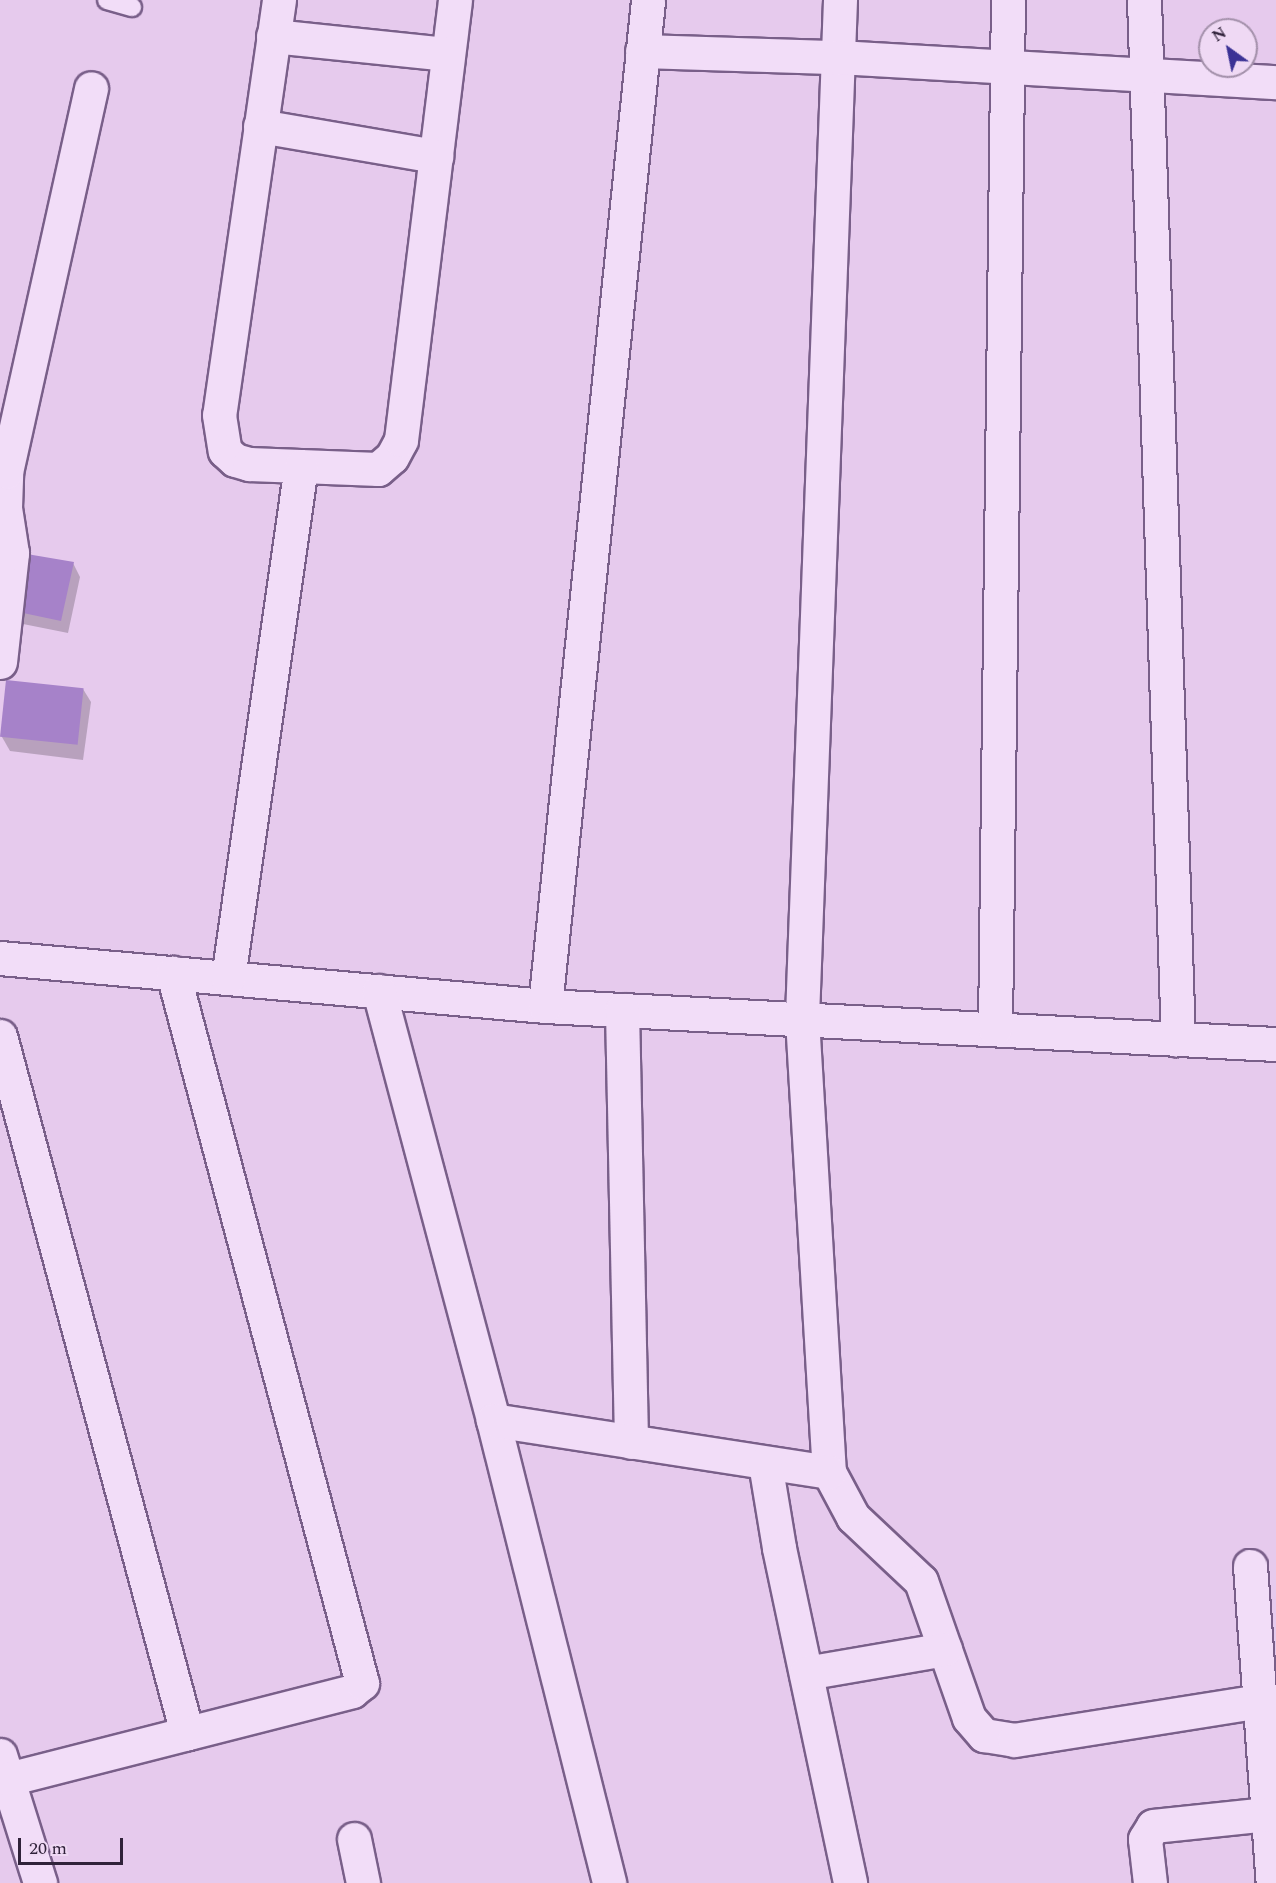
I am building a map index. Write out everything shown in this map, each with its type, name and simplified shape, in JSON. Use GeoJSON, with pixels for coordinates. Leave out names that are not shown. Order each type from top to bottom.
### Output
{"type":"FeatureCollection","features":[{"type":"Feature","properties":{"kind":"street"},"geometry":{"type":"LineString","coordinates":[[279,0],[219,415],[225,451],[235,460],[301,466],[378,469],[392,457],[400,440],[455,0]]}},
{"type":"Feature","properties":{"kind":"street"},"geometry":{"type":"LineString","coordinates":[[545,1006],[648,0]]}},
{"type":"Feature","properties":{"kind":"street"},"geometry":{"type":"LineString","coordinates":[[840,0],[802,1019],[829,1472],[853,1517],[921,1581],[969,1718],[976,1729],[998,1740],[1259,1701]]}},
{"type":"Feature","properties":{"kind":"street"},"geometry":{"type":"LineString","coordinates":[[995,1029],[1008,0]]}},
{"type":"Feature","properties":{"kind":"street"},"geometry":{"type":"LineString","coordinates":[[1144,0],[1178,1039]]}},
{"type":"Feature","properties":{"kind":"street"},"geometry":{"type":"LineString","coordinates":[[273,36],[448,54]]}},
{"type":"Feature","properties":{"kind":"street"},"geometry":{"type":"LineString","coordinates":[[642,51],[838,57],[1276,81]]}},
{"type":"Feature","properties":{"kind":"street"},"geometry":{"type":"LineString","coordinates":[[0,663],[12,553],[3,507],[6,472],[91,88]]}},
{"type":"Feature","properties":{"kind":"street"},"geometry":{"type":"LineString","coordinates":[[260,126],[436,156]]}},
{"type":"Feature","properties":{"kind":"street"},"geometry":{"type":"LineString","coordinates":[[228,978],[301,466]]}},
{"type":"Feature","properties":{"kind":"street"},"geometry":{"type":"LineString","coordinates":[[0,958],[545,1006],[1276,1044]]}},
{"type":"Feature","properties":{"kind":"street"},"geometry":{"type":"LineString","coordinates":[[40,1883],[4,1767],[187,1733],[352,1691],[362,1683],[173,973]]}},
{"type":"Feature","properties":{"kind":"street"},"geometry":{"type":"LineString","coordinates":[[379,991],[493,1420],[609,1883]]}},
{"type":"Feature","properties":{"kind":"street"},"geometry":{"type":"LineString","coordinates":[[622,1010],[631,1442]]}},
{"type":"Feature","properties":{"kind":"street"},"geometry":{"type":"LineString","coordinates":[[0,1036],[187,1733]]}},
{"type":"Feature","properties":{"kind":"street"},"geometry":{"type":"LineString","coordinates":[[493,1420],[829,1472]]}},
{"type":"Feature","properties":{"kind":"street"},"geometry":{"type":"LineString","coordinates":[[765,1462],[850,1883]]}},
{"type":"Feature","properties":{"kind":"street"},"geometry":{"type":"LineString","coordinates":[[1250,1566],[1273,1883]]}},
{"type":"Feature","properties":{"kind":"street"},"geometry":{"type":"LineString","coordinates":[[806,1673],[945,1649]]}},
{"type":"Feature","properties":{"kind":"street"},"geometry":{"type":"LineString","coordinates":[[1150,1883],[1145,1839],[1153,1826],[1268,1814]]}},
{"type":"Feature","properties":{"kind":"street"},"geometry":{"type":"LineString","coordinates":[[354,1839],[363,1883]]}},
{"type":"Feature","properties":{"kind":"lane"},"geometry":{"type":"LineString","coordinates":[[107,0],[132,7]]}},
{"type":"Feature","properties":{"kind":"building"},"geometry":{"type":"Polygon","coordinates":[[[15,552],[74,562],[61,621],[9,610],[15,552]]]}},
{"type":"Feature","properties":{"kind":"building"},"geometry":{"type":"Polygon","coordinates":[[[6,680],[84,688],[78,745],[0,737],[6,680]]]}}]}
